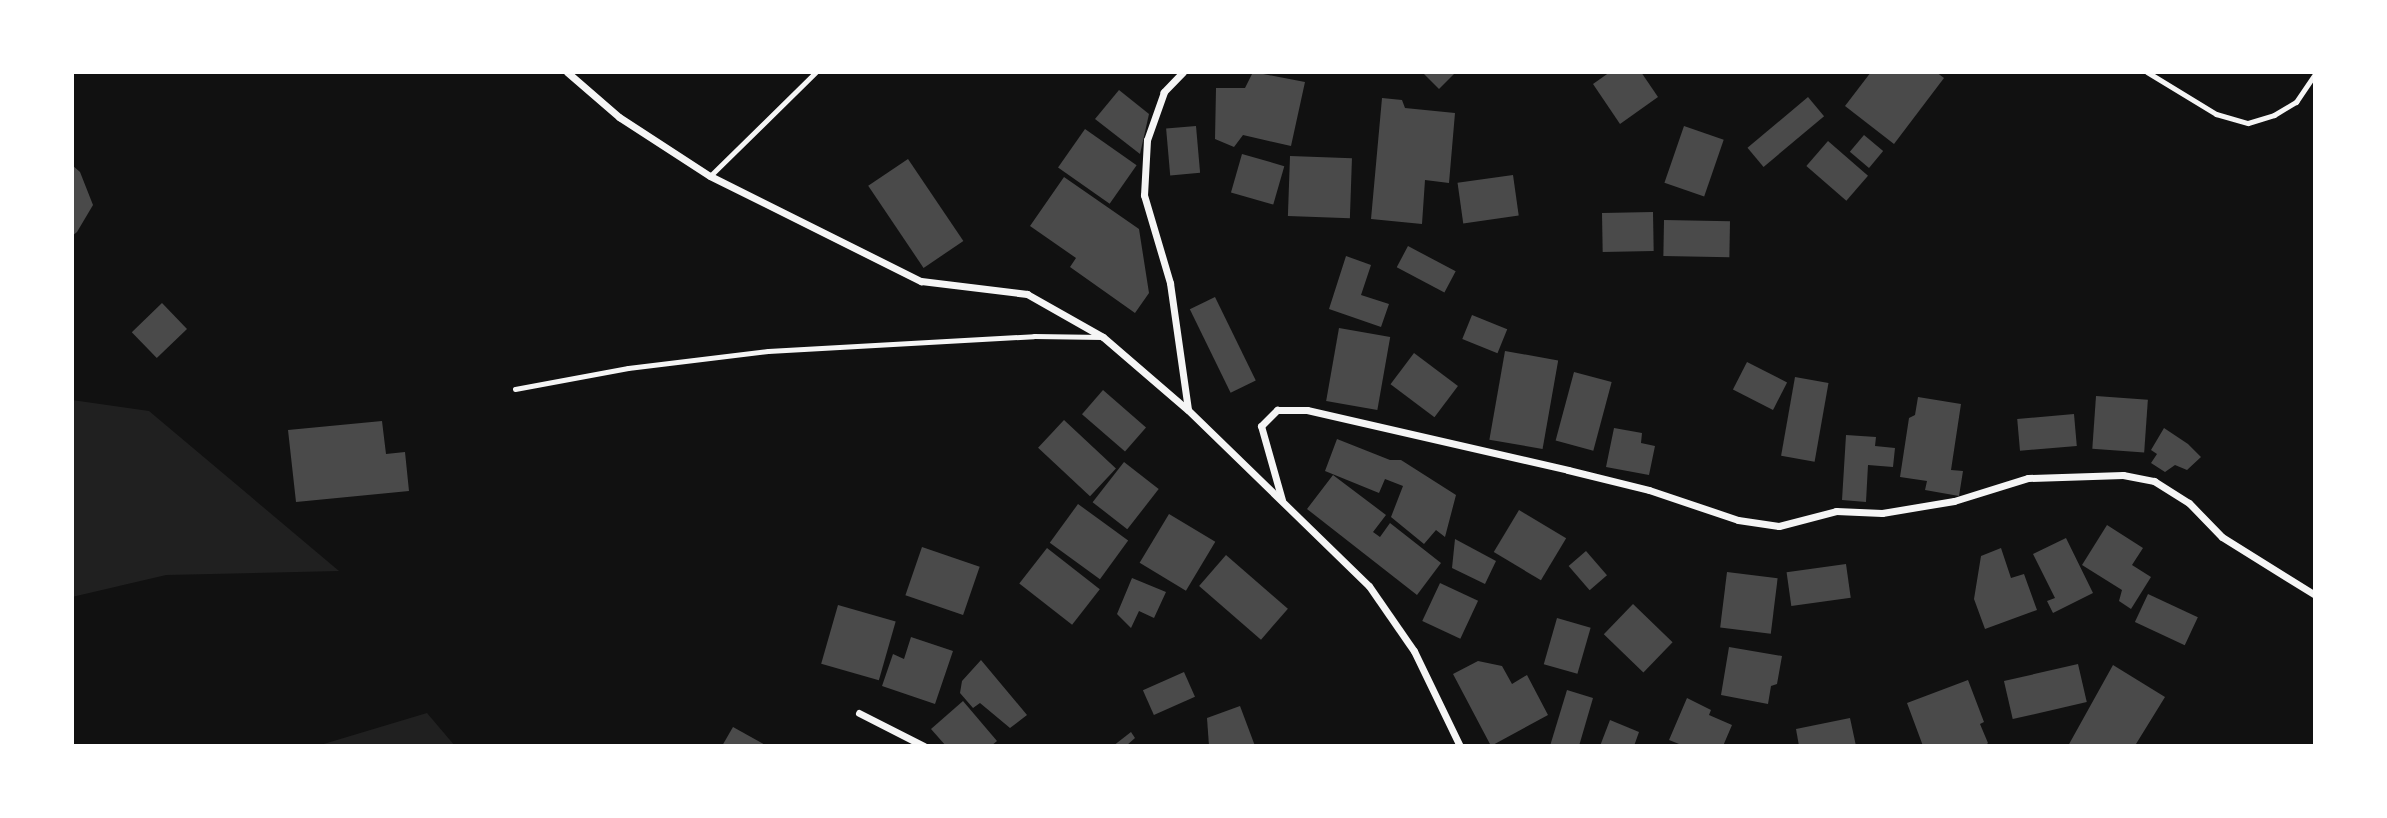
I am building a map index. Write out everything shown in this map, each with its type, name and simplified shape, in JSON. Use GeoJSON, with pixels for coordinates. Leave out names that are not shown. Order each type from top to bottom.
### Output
{"type":"FeatureCollection","features":[{"type":"Feature","properties":{"kind":"street"},"geometry":{"type":"LineString","coordinates":[[567,72],[619,117],[710,176],[921,281],[1027,294],[1103,337],[1188,410],[1369,586],[1414,651],[1460,746]]}},
{"type":"Feature","properties":{"kind":"street"},"geometry":{"type":"LineString","coordinates":[[1183,72],[1164,92],[1147,140],[1144,195],[1170,283],[1188,410]]}},
{"type":"Feature","properties":{"kind":"street"},"geometry":{"type":"LineString","coordinates":[[1282,500],[1261,426],[1277,410],[1307,410],[1568,470],[1649,490],[1738,520],[1779,526],[1836,510],[1882,513],[1954,501],[2028,478],[2123,475],[2154,481],[2189,503],[2222,537],[2315,594]]}},
{"type":"Feature","properties":{"kind":"street"},"geometry":{"type":"LineString","coordinates":[[859,713],[924,746]]}},
{"type":"Feature","properties":{"kind":"lane"},"geometry":{"type":"LineString","coordinates":[[710,176],[816,72]]}},
{"type":"Feature","properties":{"kind":"lane"},"geometry":{"type":"LineString","coordinates":[[2147,72],[2216,114],[2248,123],[2274,115],[2295,102],[2315,74]]}},
{"type":"Feature","properties":{"kind":"lane"},"geometry":{"type":"LineString","coordinates":[[515,389],[628,368],[768,351],[1034,335],[1103,337]]}},
{"type":"Feature","properties":{"kind":"shaded area"},"geometry":{"type":"Polygon","coordinates":[[[72,400],[149,411],[339,571],[166,575],[72,597],[72,400]]]}},
{"type":"Feature","properties":{"kind":"shaded area"},"geometry":{"type":"Polygon","coordinates":[[[427,713],[455,746],[317,746],[427,713]]]}},
{"type":"Feature","properties":{"kind":"building"},"geometry":{"type":"Polygon","coordinates":[[[1253,72],[1305,82],[1291,146],[1243,135],[1234,147],[1215,139],[1216,88],[1245,88],[1253,72]]]}},
{"type":"Feature","properties":{"kind":"building"},"geometry":{"type":"Polygon","coordinates":[[[1422,72],[1456,72],[1439,89],[1422,72]]]}},
{"type":"Feature","properties":{"kind":"building"},"geometry":{"type":"Polygon","coordinates":[[[1610,72],[1641,72],[1658,97],[1620,124],[1593,84],[1610,72]]]}},
{"type":"Feature","properties":{"kind":"building"},"geometry":{"type":"Polygon","coordinates":[[[1871,72],[1936,72],[1944,78],[1894,144],[1845,106],[1871,72]]]}},
{"type":"Feature","properties":{"kind":"building"},"geometry":{"type":"Polygon","coordinates":[[[1119,90],[1149,114],[1140,154],[1095,119],[1119,90]]]}},
{"type":"Feature","properties":{"kind":"building"},"geometry":{"type":"Polygon","coordinates":[[[1808,97],[1824,116],[1764,167],[1747,148],[1808,97]]]}},
{"type":"Feature","properties":{"kind":"building"},"geometry":{"type":"Polygon","coordinates":[[[1382,98],[1402,100],[1405,108],[1455,113],[1449,183],[1425,180],[1422,224],[1371,219],[1382,98]]]}},
{"type":"Feature","properties":{"kind":"building"},"geometry":{"type":"Polygon","coordinates":[[[1196,126],[1200,173],[1170,175],[1166,129],[1196,126]]]}},
{"type":"Feature","properties":{"kind":"building"},"geometry":{"type":"Polygon","coordinates":[[[1684,126],[1724,140],[1704,196],[1664,183],[1684,126]]]}},
{"type":"Feature","properties":{"kind":"building"},"geometry":{"type":"Polygon","coordinates":[[[1085,129],[1137,165],[1110,204],[1058,168],[1085,129]]]}},
{"type":"Feature","properties":{"kind":"building"},"geometry":{"type":"Polygon","coordinates":[[[1864,135],[1883,151],[1869,168],[1850,152],[1864,135]]]}},
{"type":"Feature","properties":{"kind":"building"},"geometry":{"type":"Polygon","coordinates":[[[1828,141],[1868,176],[1846,201],[1806,166],[1828,141]]]}},
{"type":"Feature","properties":{"kind":"building"},"geometry":{"type":"Polygon","coordinates":[[[1242,154],[1284,166],[1273,205],[1231,192],[1242,154]]]}},
{"type":"Feature","properties":{"kind":"building"},"geometry":{"type":"Polygon","coordinates":[[[1290,156],[1352,158],[1350,218],[1288,216],[1290,156]]]}},
{"type":"Feature","properties":{"kind":"building"},"geometry":{"type":"Polygon","coordinates":[[[908,159],[963,241],[924,268],[868,186],[908,159]]]}},
{"type":"Feature","properties":{"kind":"building"},"geometry":{"type":"Polygon","coordinates":[[[72,165],[80,172],[93,205],[72,236],[72,165]]]}},
{"type":"Feature","properties":{"kind":"building"},"geometry":{"type":"Polygon","coordinates":[[[1513,175],[1519,216],[1463,223],[1458,183],[1513,175]]]}},
{"type":"Feature","properties":{"kind":"building"},"geometry":{"type":"Polygon","coordinates":[[[1064,177],[1139,229],[1149,293],[1135,313],[1070,267],[1076,258],[1030,226],[1064,177]]]}},
{"type":"Feature","properties":{"kind":"building"},"geometry":{"type":"Polygon","coordinates":[[[1653,212],[1654,251],[1603,252],[1602,213],[1653,212]]]}},
{"type":"Feature","properties":{"kind":"building"},"geometry":{"type":"Polygon","coordinates":[[[1664,220],[1730,221],[1729,257],[1663,256],[1664,220]]]}},
{"type":"Feature","properties":{"kind":"building"},"geometry":{"type":"Polygon","coordinates":[[[1408,246],[1456,271],[1444,293],[1397,267],[1408,246]]]}},
{"type":"Feature","properties":{"kind":"building"},"geometry":{"type":"Polygon","coordinates":[[[1346,256],[1371,265],[1361,295],[1389,304],[1381,327],[1329,309],[1346,256]]]}},
{"type":"Feature","properties":{"kind":"building"},"geometry":{"type":"Polygon","coordinates":[[[1215,297],[1256,381],[1231,393],[1190,309],[1215,297]]]}},
{"type":"Feature","properties":{"kind":"building"},"geometry":{"type":"Polygon","coordinates":[[[162,303],[187,329],[157,358],[132,332],[162,303]]]}},
{"type":"Feature","properties":{"kind":"building"},"geometry":{"type":"Polygon","coordinates":[[[1472,315],[1507,329],[1497,353],[1462,339],[1472,315]]]}},
{"type":"Feature","properties":{"kind":"building"},"geometry":{"type":"Polygon","coordinates":[[[1339,328],[1390,337],[1377,410],[1326,401],[1339,328]]]}},
{"type":"Feature","properties":{"kind":"building"},"geometry":{"type":"Polygon","coordinates":[[[1505,351],[1558,360],[1543,449],[1489,440],[1505,351]]]}},
{"type":"Feature","properties":{"kind":"building"},"geometry":{"type":"Polygon","coordinates":[[[1414,353],[1458,386],[1434,417],[1391,384],[1414,353]]]}},
{"type":"Feature","properties":{"kind":"building"},"geometry":{"type":"Polygon","coordinates":[[[1747,362],[1787,382],[1773,410],[1733,390],[1747,362]]]}},
{"type":"Feature","properties":{"kind":"building"},"geometry":{"type":"Polygon","coordinates":[[[1574,372],[1612,382],[1593,451],[1556,441],[1574,372]]]}},
{"type":"Feature","properties":{"kind":"building"},"geometry":{"type":"Polygon","coordinates":[[[1795,377],[1828,383],[1815,462],[1781,456],[1795,377]]]}},
{"type":"Feature","properties":{"kind":"building"},"geometry":{"type":"Polygon","coordinates":[[[1103,390],[1146,427],[1125,452],[1082,414],[1103,390]]]}},
{"type":"Feature","properties":{"kind":"building"},"geometry":{"type":"Polygon","coordinates":[[[2096,396],[2148,400],[2144,452],[2092,449],[2096,396]]]}},
{"type":"Feature","properties":{"kind":"building"},"geometry":{"type":"Polygon","coordinates":[[[1918,397],[1961,404],[1951,470],[1963,471],[1959,496],[1925,490],[1927,481],[1900,477],[1909,418],[1915,415],[1918,397]]]}},
{"type":"Feature","properties":{"kind":"building"},"geometry":{"type":"Polygon","coordinates":[[[2074,414],[2077,446],[2020,451],[2017,419],[2074,414]]]}},
{"type":"Feature","properties":{"kind":"building"},"geometry":{"type":"Polygon","coordinates":[[[1064,420],[1116,468],[1090,496],[1038,448],[1064,420]]]}},
{"type":"Feature","properties":{"kind":"building"},"geometry":{"type":"Polygon","coordinates":[[[382,421],[386,454],[405,452],[409,491],[296,502],[288,430],[382,421]]]}},
{"type":"Feature","properties":{"kind":"building"},"geometry":{"type":"Polygon","coordinates":[[[1614,428],[1642,433],[1641,443],[1655,446],[1649,475],[1606,467],[1614,428]]]}},
{"type":"Feature","properties":{"kind":"building"},"geometry":{"type":"Polygon","coordinates":[[[2164,428],[2188,444],[2201,457],[2187,470],[2175,465],[2165,472],[2151,463],[2157,454],[2151,450],[2164,428]]]}},
{"type":"Feature","properties":{"kind":"building"},"geometry":{"type":"Polygon","coordinates":[[[1846,435],[1876,437],[1875,446],[1895,448],[1893,467],[1868,465],[1866,502],[1842,500],[1846,435]]]}},
{"type":"Feature","properties":{"kind":"building"},"geometry":{"type":"Polygon","coordinates":[[[1337,439],[1390,460],[1401,460],[1456,495],[1445,537],[1436,530],[1424,544],[1391,517],[1403,486],[1385,479],[1379,493],[1325,471],[1337,439]]]}},
{"type":"Feature","properties":{"kind":"building"},"geometry":{"type":"Polygon","coordinates":[[[1124,462],[1159,489],[1127,529],[1093,502],[1124,462]]]}},
{"type":"Feature","properties":{"kind":"building"},"geometry":{"type":"Polygon","coordinates":[[[1333,475],[1386,515],[1373,532],[1380,537],[1390,523],[1441,563],[1417,595],[1307,509],[1333,475]]]}},
{"type":"Feature","properties":{"kind":"building"},"geometry":{"type":"Polygon","coordinates":[[[1078,504],[1128,540],[1100,579],[1050,543],[1078,504]]]}},
{"type":"Feature","properties":{"kind":"building"},"geometry":{"type":"Polygon","coordinates":[[[1519,510],[1566,538],[1541,580],[1494,552],[1519,510]]]}},
{"type":"Feature","properties":{"kind":"building"},"geometry":{"type":"Polygon","coordinates":[[[1169,514],[1215,542],[1186,591],[1140,563],[1169,514]]]}},
{"type":"Feature","properties":{"kind":"building"},"geometry":{"type":"Polygon","coordinates":[[[2107,525],[2143,548],[2132,565],[2151,577],[2131,609],[2119,601],[2122,590],[2082,565],[2107,525]]]}},
{"type":"Feature","properties":{"kind":"building"},"geometry":{"type":"Polygon","coordinates":[[[2066,538],[2093,593],[2053,613],[2047,601],[2055,598],[2033,554],[2066,538]]]}},
{"type":"Feature","properties":{"kind":"building"},"geometry":{"type":"Polygon","coordinates":[[[1455,539],[1496,561],[1485,584],[1452,568],[1455,539]]]}},
{"type":"Feature","properties":{"kind":"building"},"geometry":{"type":"Polygon","coordinates":[[[922,547],[980,567],[963,615],[905,595],[922,547]]]}},
{"type":"Feature","properties":{"kind":"building"},"geometry":{"type":"Polygon","coordinates":[[[1047,548],[1100,589],[1072,625],[1019,583],[1047,548]]]}},
{"type":"Feature","properties":{"kind":"building"},"geometry":{"type":"Polygon","coordinates":[[[2001,548],[2011,578],[2024,574],[2037,610],[1985,629],[1974,599],[1981,556],[2001,548]]]}},
{"type":"Feature","properties":{"kind":"building"},"geometry":{"type":"Polygon","coordinates":[[[1586,551],[1607,575],[1590,590],[1569,566],[1586,551]]]}},
{"type":"Feature","properties":{"kind":"building"},"geometry":{"type":"Polygon","coordinates":[[[1226,555],[1288,609],[1261,640],[1199,586],[1226,555]]]}},
{"type":"Feature","properties":{"kind":"building"},"geometry":{"type":"Polygon","coordinates":[[[1846,564],[1851,598],[1791,606],[1787,572],[1846,564]]]}},
{"type":"Feature","properties":{"kind":"building"},"geometry":{"type":"Polygon","coordinates":[[[1727,572],[1778,578],[1771,634],[1720,628],[1727,572]]]}},
{"type":"Feature","properties":{"kind":"building"},"geometry":{"type":"Polygon","coordinates":[[[1132,578],[1166,592],[1154,618],[1139,611],[1131,628],[1117,614],[1132,578]]]}},
{"type":"Feature","properties":{"kind":"building"},"geometry":{"type":"Polygon","coordinates":[[[1440,583],[1478,601],[1460,639],[1422,621],[1440,583]]]}},
{"type":"Feature","properties":{"kind":"building"},"geometry":{"type":"Polygon","coordinates":[[[2148,594],[2198,617],[2185,645],[2135,622],[2148,594]]]}},
{"type":"Feature","properties":{"kind":"building"},"geometry":{"type":"Polygon","coordinates":[[[1633,604],[1673,642],[1643,672],[1604,634],[1633,604]]]}},
{"type":"Feature","properties":{"kind":"building"},"geometry":{"type":"Polygon","coordinates":[[[838,605],[896,622],[879,680],[821,664],[838,605]]]}},
{"type":"Feature","properties":{"kind":"building"},"geometry":{"type":"Polygon","coordinates":[[[1557,618],[1591,628],[1577,674],[1544,664],[1557,618]]]}},
{"type":"Feature","properties":{"kind":"building"},"geometry":{"type":"Polygon","coordinates":[[[911,637],[953,651],[935,704],[882,686],[893,654],[904,659],[911,637]]]}},
{"type":"Feature","properties":{"kind":"building"},"geometry":{"type":"Polygon","coordinates":[[[1729,647],[1782,656],[1777,684],[1771,686],[1768,704],[1721,695],[1729,647]]]}},
{"type":"Feature","properties":{"kind":"building"},"geometry":{"type":"Polygon","coordinates":[[[981,660],[1027,715],[1010,728],[980,703],[973,708],[960,693],[962,681],[981,660]]]}},
{"type":"Feature","properties":{"kind":"building"},"geometry":{"type":"Polygon","coordinates":[[[1478,661],[1502,666],[1512,684],[1527,675],[1548,715],[1491,746],[1453,674],[1478,661]]]}},
{"type":"Feature","properties":{"kind":"building"},"geometry":{"type":"Polygon","coordinates":[[[2078,664],[2087,702],[2013,719],[2004,681],[2078,664]]]}},
{"type":"Feature","properties":{"kind":"building"},"geometry":{"type":"Polygon","coordinates":[[[2113,665],[2165,697],[2136,744],[2138,746],[2068,746],[2113,665]]]}},
{"type":"Feature","properties":{"kind":"building"},"geometry":{"type":"Polygon","coordinates":[[[1184,672],[1195,697],[1154,715],[1143,690],[1184,672]]]}},
{"type":"Feature","properties":{"kind":"building"},"geometry":{"type":"Polygon","coordinates":[[[1968,680],[1984,722],[1980,724],[1988,743],[1985,746],[1923,746],[1907,703],[1968,680]]]}},
{"type":"Feature","properties":{"kind":"building"},"geometry":{"type":"Polygon","coordinates":[[[1567,690],[1593,698],[1579,746],[1550,746],[1567,690]]]}},
{"type":"Feature","properties":{"kind":"building"},"geometry":{"type":"Polygon","coordinates":[[[1687,698],[1711,710],[1709,715],[1732,725],[1723,746],[1684,746],[1669,740],[1687,698]]]}},
{"type":"Feature","properties":{"kind":"building"},"geometry":{"type":"Polygon","coordinates":[[[963,701],[997,741],[991,746],[946,746],[931,729],[963,701]]]}},
{"type":"Feature","properties":{"kind":"building"},"geometry":{"type":"Polygon","coordinates":[[[1240,706],[1255,746],[1209,746],[1207,718],[1240,706]]]}},
{"type":"Feature","properties":{"kind":"building"},"geometry":{"type":"Polygon","coordinates":[[[1850,718],[1856,746],[1799,746],[1796,729],[1850,718]]]}},
{"type":"Feature","properties":{"kind":"building"},"geometry":{"type":"Polygon","coordinates":[[[1610,720],[1639,732],[1634,746],[1600,746],[1610,720]]]}},
{"type":"Feature","properties":{"kind":"building"},"geometry":{"type":"Polygon","coordinates":[[[733,727],[767,746],[722,746],[733,727]]]}},
{"type":"Feature","properties":{"kind":"building"},"geometry":{"type":"Polygon","coordinates":[[[1131,732],[1135,738],[1126,746],[1113,746],[1131,732]]]}}]}
